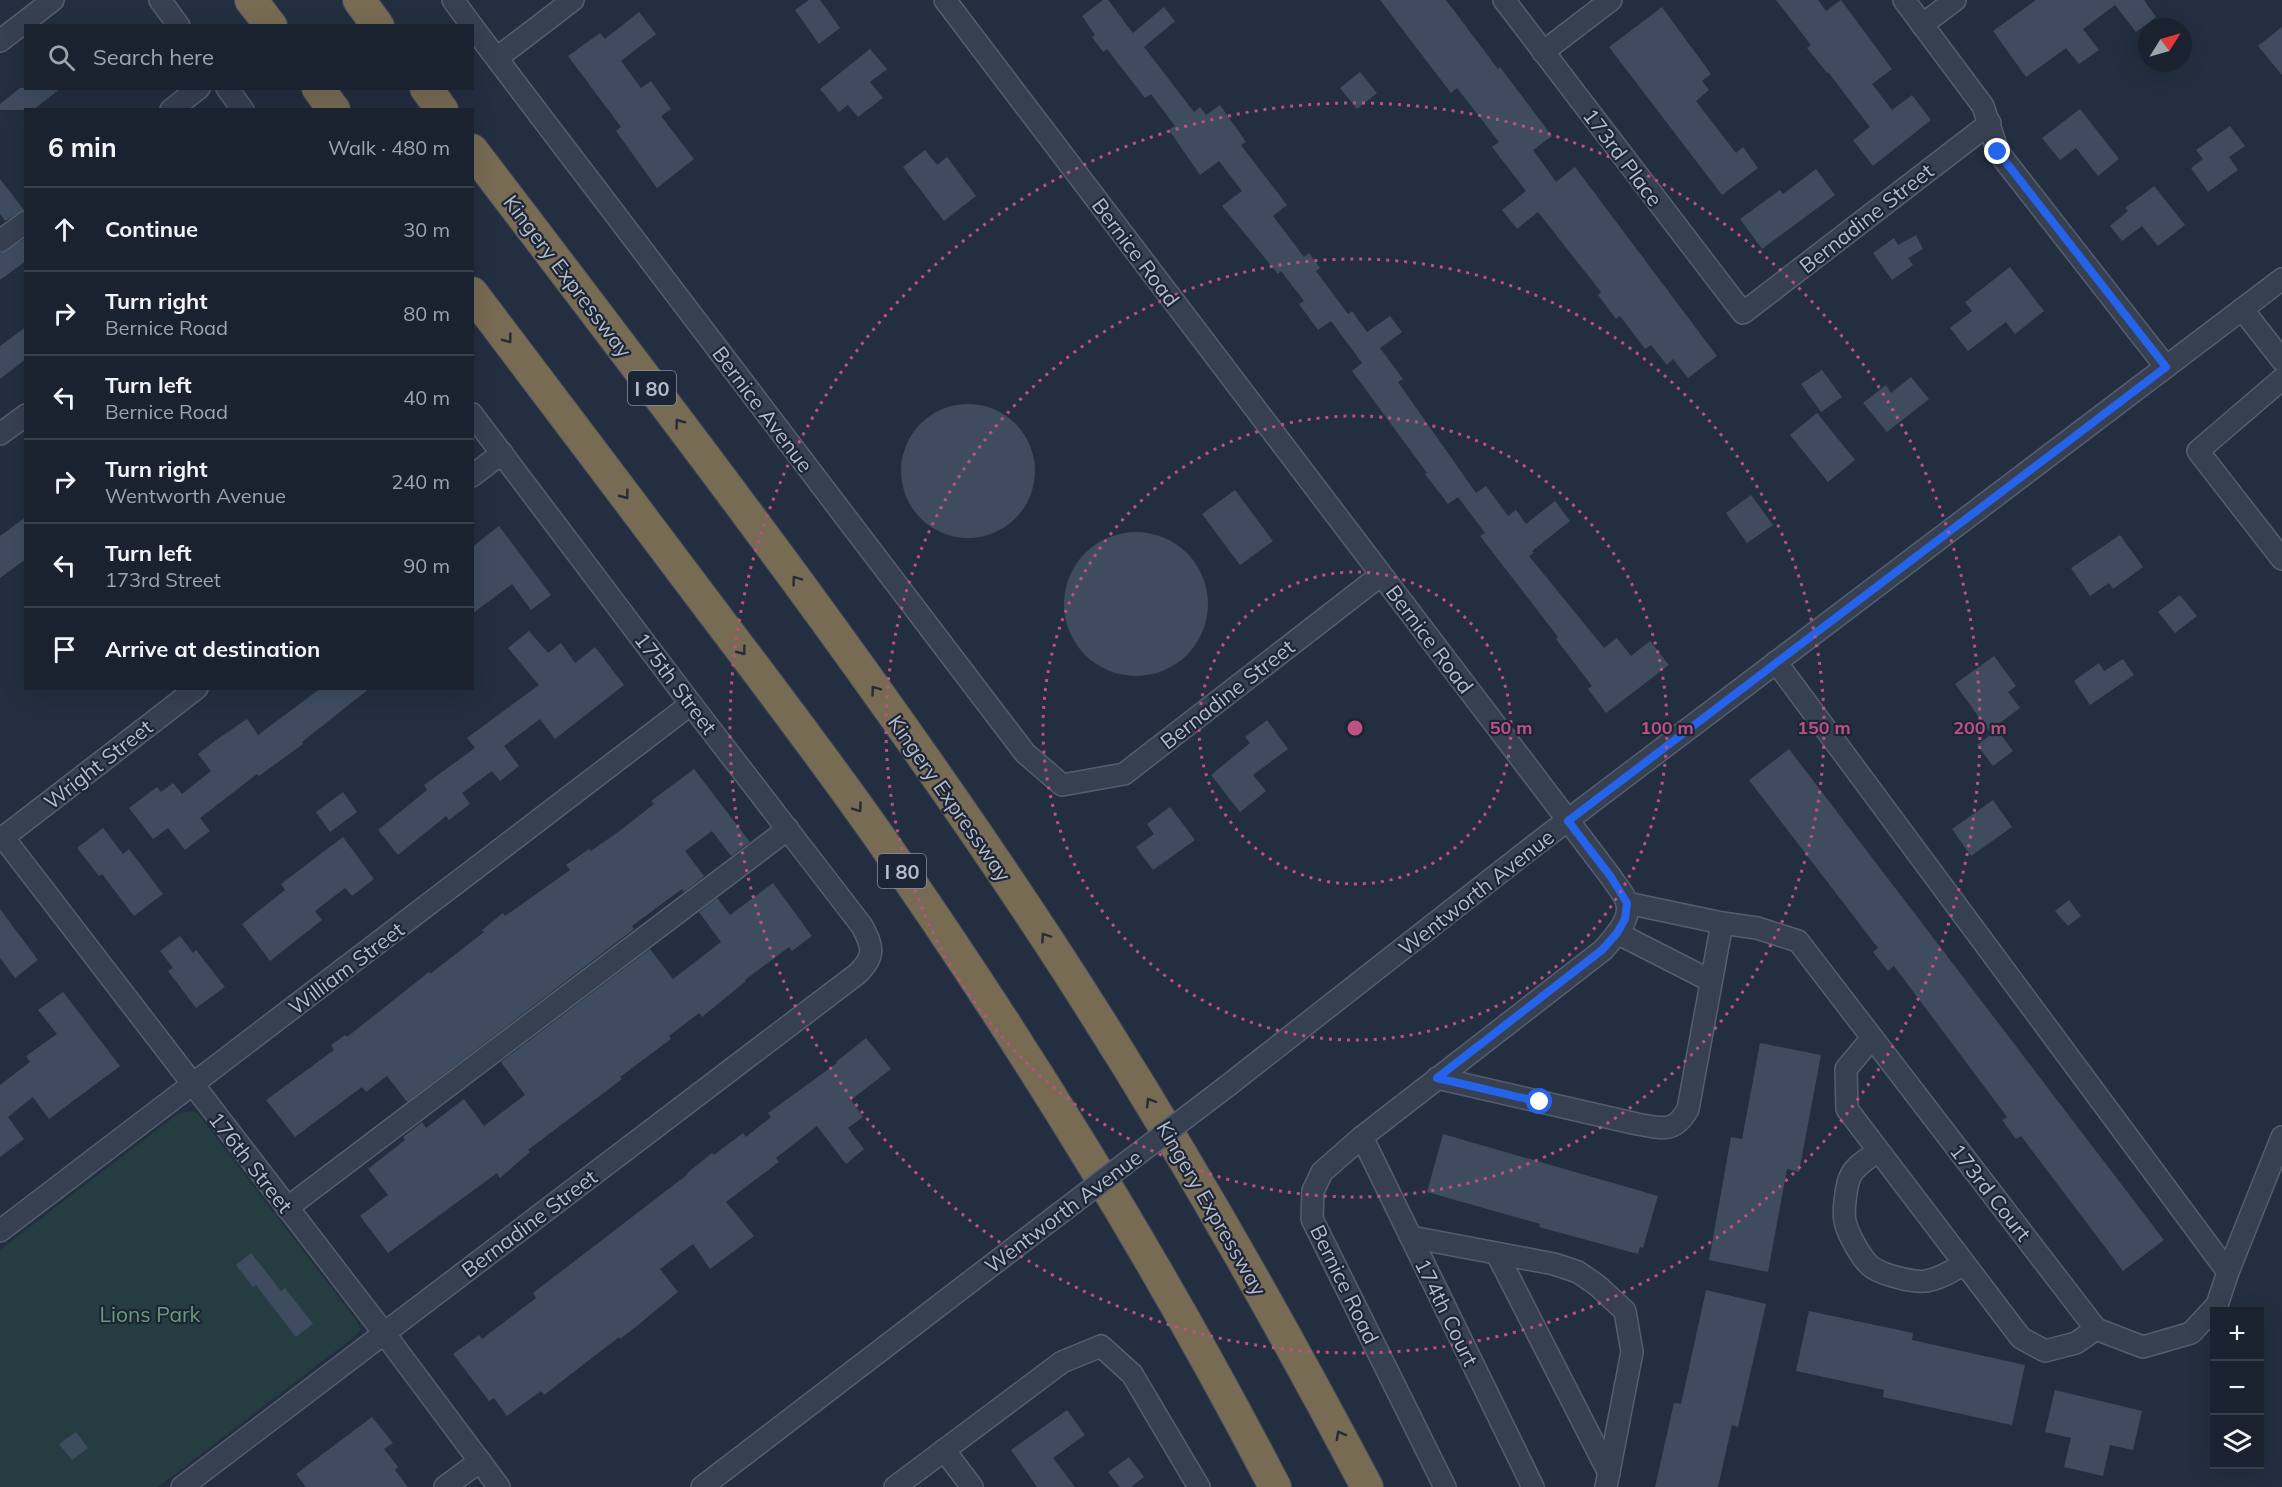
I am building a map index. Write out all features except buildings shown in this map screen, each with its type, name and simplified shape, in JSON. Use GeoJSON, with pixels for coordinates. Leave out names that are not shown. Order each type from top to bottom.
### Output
{"type":"FeatureCollection","features":[{"type":"Feature","properties":{"kind":"highway"},"geometry":{"type":"LineString","coordinates":[[251,0],[269,24]]}},
{"type":"Feature","properties":{"kind":"highway"},"geometry":{"type":"LineString","coordinates":[[359,0],[377,24]]}},
{"type":"Feature","properties":{"kind":"highway"},"geometry":{"type":"LineString","coordinates":[[319,90],[333,108]]}},
{"type":"Feature","properties":{"kind":"highway"},"geometry":{"type":"LineString","coordinates":[[427,90],[441,108]]}},
{"type":"Feature","properties":{"kind":"highway","name":"Kingery Expressway"},"geometry":{"type":"LineString","coordinates":[[474,153],[741,505],[929,766],[1023,903],[1127,1065],[1207,1196],[1367,1487]]}},
{"type":"Feature","properties":{"kind":"highway","name":"I 80"},"geometry":{"type":"LineString","coordinates":[[474,296],[765,680],[879,836],[980,985],[1081,1142],[1176,1304],[1275,1487]]}},
{"type":"Feature","properties":{"kind":"street"},"geometry":{"type":"LineString","coordinates":[[0,41],[53,0]]}},
{"type":"Feature","properties":{"kind":"street"},"geometry":{"type":"LineString","coordinates":[[160,0],[178,24]]}},
{"type":"Feature","properties":{"kind":"street","name":"Bernice Avenue"},"geometry":{"type":"LineString","coordinates":[[453,0],[471,24]]}},
{"type":"Feature","properties":{"kind":"street"},"geometry":{"type":"LineString","coordinates":[[497,58],[573,0]]}},
{"type":"Feature","properties":{"kind":"street","name":"Bernice Road"},"geometry":{"type":"LineString","coordinates":[[945,0],[1611,877],[1627,903],[1625,919],[1617,933],[1602,950],[1362,1137],[1322,1172],[1313,1191],[1312,1219],[1444,1487]]}},
{"type":"Feature","properties":{"kind":"street","name":"173rd Place"},"geometry":{"type":"LineString","coordinates":[[1504,0],[1743,313]]}},
{"type":"Feature","properties":{"kind":"street"},"geometry":{"type":"LineString","coordinates":[[1543,52],[1611,0]]}},
{"type":"Feature","properties":{"kind":"street"},"geometry":{"type":"LineString","coordinates":[[1904,0],[1983,106],[1998,152],[2166,367]]}},
{"type":"Feature","properties":{"kind":"street"},"geometry":{"type":"LineString","coordinates":[[1922,25],[1955,0]]}},
{"type":"Feature","properties":{"kind":"street","name":"Bernice Avenue"},"geometry":{"type":"LineString","coordinates":[[474,29],[1025,753],[1062,785]]}},
{"type":"Feature","properties":{"kind":"street"},"geometry":{"type":"LineString","coordinates":[[174,108],[196,90]]}},
{"type":"Feature","properties":{"kind":"street"},"geometry":{"type":"LineString","coordinates":[[228,90],[242,108]]}},
{"type":"Feature","properties":{"kind":"street","name":"Bernadine Street"},"geometry":{"type":"LineString","coordinates":[[1743,313],[1990,123]]}},
{"type":"Feature","properties":{"kind":"street"},"geometry":{"type":"LineString","coordinates":[[0,241],[24,223]]}},
{"type":"Feature","properties":{"kind":"street","name":"Wentworth Avenue"},"geometry":{"type":"LineString","coordinates":[[702,1487],[1226,1087],[1568,821],[2282,279]]}},
{"type":"Feature","properties":{"kind":"street"},"geometry":{"type":"LineString","coordinates":[[2242,309],[2282,360]]}},
{"type":"Feature","properties":{"kind":"street"},"geometry":{"type":"LineString","coordinates":[[2282,379],[2198,451],[2282,559]]}},
{"type":"Feature","properties":{"kind":"street"},"geometry":{"type":"LineString","coordinates":[[0,435],[24,417]]}},
{"type":"Feature","properties":{"kind":"street","name":"175th Street"},"geometry":{"type":"LineString","coordinates":[[474,417],[862,926],[871,943],[871,955]]}},
{"type":"Feature","properties":{"kind":"street"},"geometry":{"type":"LineString","coordinates":[[474,474],[502,453]]}},
{"type":"Feature","properties":{"kind":"street","name":"Bernadine Street"},"geometry":{"type":"LineString","coordinates":[[1062,785],[1124,774],[1381,575]]}},
{"type":"Feature","properties":{"kind":"street"},"geometry":{"type":"LineString","coordinates":[[1776,662],[2228,1272]]}},
{"type":"Feature","properties":{"kind":"street","name":"Wright Street"},"geometry":{"type":"LineString","coordinates":[[2,839],[194,690]]}},
{"type":"Feature","properties":{"kind":"street","name":"William Street"},"geometry":{"type":"LineString","coordinates":[[0,1231],[691,704]]}},
{"type":"Feature","properties":{"kind":"street"},"geometry":{"type":"LineString","coordinates":[[287,1208],[788,829]]}},
{"type":"Feature","properties":{"kind":"street","name":"176th Street"},"geometry":{"type":"LineString","coordinates":[[2,839],[384,1333],[499,1487]]}},
{"type":"Feature","properties":{"kind":"street","name":"173rd Court"},"geometry":{"type":"LineString","coordinates":[[1627,903],[1757,928],[1798,941],[2096,1329]]}},
{"type":"Feature","properties":{"kind":"street"},"geometry":{"type":"LineString","coordinates":[[1437,1078],[1637,1124],[1666,1129],[1672,1127],[1681,1122],[1688,1109],[1722,923]]}},
{"type":"Feature","properties":{"kind":"street"},"geometry":{"type":"LineString","coordinates":[[1617,933],[1711,981]]}},
{"type":"Feature","properties":{"kind":"street","name":"Bernadine Street"},"geometry":{"type":"LineString","coordinates":[[182,1487],[857,974],[866,965],[871,955]]}},
{"type":"Feature","properties":{"kind":"street"},"geometry":{"type":"LineString","coordinates":[[1872,1038],[1846,1068],[1847,1108],[2021,1338],[2045,1351],[2076,1343],[2096,1329],[2143,1347],[2191,1333],[2217,1305],[2282,1137]]}},
{"type":"Feature","properties":{"kind":"street","name":"174th Court"},"geometry":{"type":"LineString","coordinates":[[1362,1137],[1533,1487]]}},
{"type":"Feature","properties":{"kind":"street"},"geometry":{"type":"LineString","coordinates":[[1878,1151],[1859,1165],[1851,1175],[1846,1193],[1845,1212],[1845,1221],[1856,1246],[1872,1268],[1898,1278],[1925,1281],[1944,1276],[1964,1264]]}},
{"type":"Feature","properties":{"kind":"street"},"geometry":{"type":"LineString","coordinates":[[1411,1237],[1554,1264],[1578,1272],[1598,1286],[1625,1311],[1632,1352],[1608,1480]]}},
{"type":"Feature","properties":{"kind":"street"},"geometry":{"type":"LineString","coordinates":[[1497,1254],[1608,1480]]}},
{"type":"Feature","properties":{"kind":"street"},"geometry":{"type":"LineString","coordinates":[[895,1487],[1062,1362],[1101,1346],[1132,1374],[1199,1487]]}},
{"type":"Feature","properties":{"kind":"street"},"geometry":{"type":"LineString","coordinates":[[944,1450],[972,1487]]}},
{"type":"Feature","properties":{"kind":"street"},"geometry":{"type":"LineString","coordinates":[[446,1487],[480,1461]]}},
{"type":"Feature","properties":{"kind":"green space","name":"Lions Park"},"geometry":{"type":"Polygon","coordinates":[[[193,1111],[198,1114],[356,1320],[360,1330],[158,1487],[0,1487],[0,1250],[179,1113],[193,1111]]]}},
{"type":"Feature","properties":{"kind":"route"},"geometry":{"type":"LineString","coordinates":[[1540,1102],[1437,1078],[1602,950],[1617,933],[1625,919],[1627,903],[1611,877],[1568,821],[2166,367],[1998,152]]}}]}
